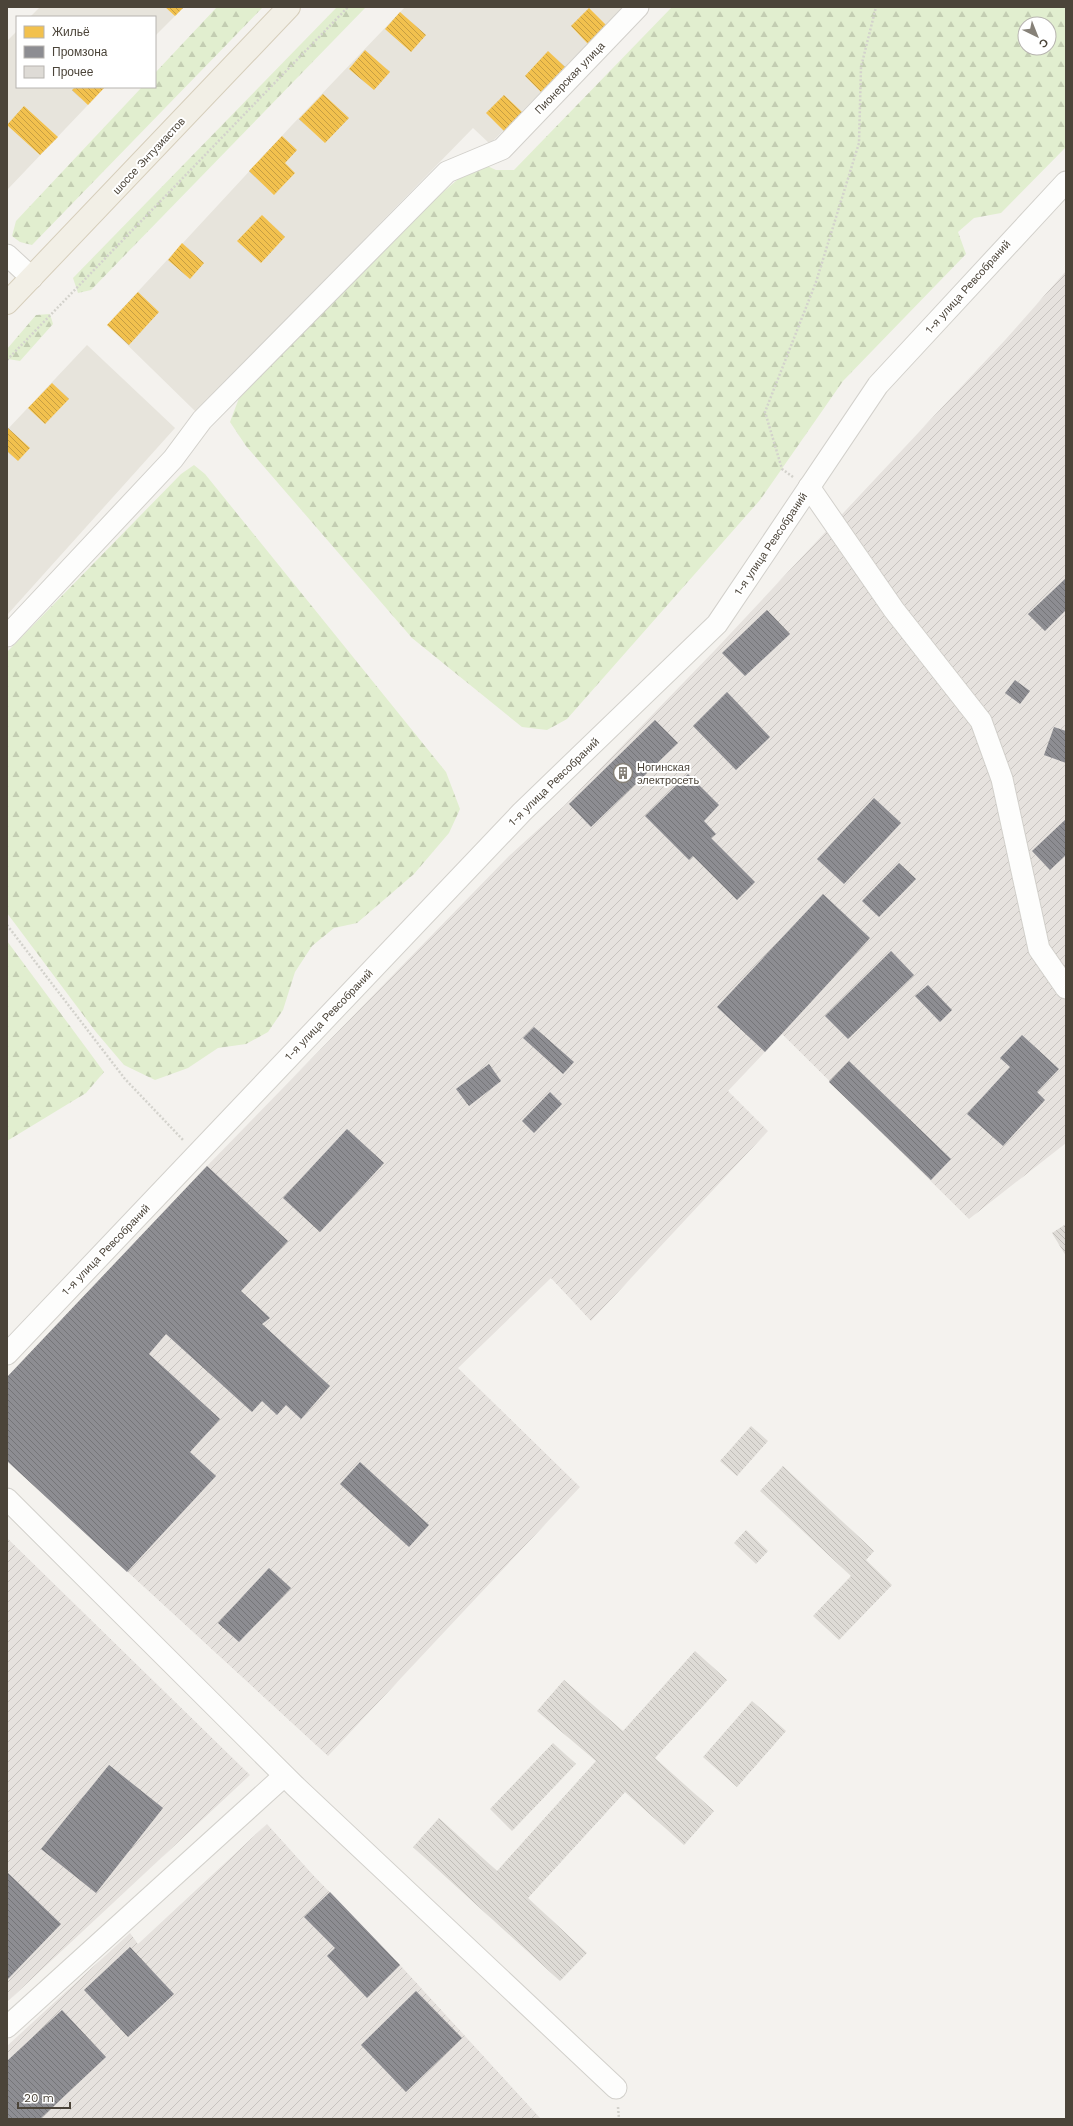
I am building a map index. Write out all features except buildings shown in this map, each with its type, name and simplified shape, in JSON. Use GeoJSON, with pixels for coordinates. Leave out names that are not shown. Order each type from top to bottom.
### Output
{"type":"FeatureCollection","features":[{"type":"Feature","properties":{"kind":"main road","name":"шоссе Энтузиастов"},"geometry":{"type":"LineString","coordinates":[[7,303],[289,7]]}},
{"type":"Feature","properties":{"kind":"street","name":"Пионерская улица"},"geometry":{"type":"LineString","coordinates":[[7,636],[174,459],[202,420],[446,172],[502,149],[638,7]]}},
{"type":"Feature","properties":{"kind":"street","name":"1-я улица Ревсобраний"},"geometry":{"type":"LineString","coordinates":[[7,1354],[522,812],[717,624],[878,385],[1066,182]]}},
{"type":"Feature","properties":{"kind":"street"},"geometry":{"type":"LineString","coordinates":[[7,255],[32,278]]}},
{"type":"Feature","properties":{"kind":"street"},"geometry":{"type":"LineString","coordinates":[[809,488],[894,610],[981,721],[1002,779],[1039,949],[1066,988]]}},
{"type":"Feature","properties":{"kind":"street"},"geometry":{"type":"LineString","coordinates":[[7,1499],[284,1776],[616,2088]]}},
{"type":"Feature","properties":{"kind":"street"},"geometry":{"type":"LineString","coordinates":[[7,2027],[284,1776]]}},
{"type":"Feature","properties":{"kind":"path"},"geometry":{"type":"LineString","coordinates":[[7,360],[348,7]]}},
{"type":"Feature","properties":{"kind":"path"},"geometry":{"type":"LineString","coordinates":[[809,488],[782,469],[765,412],[816,282],[859,143],[861,67],[876,7]]}},
{"type":"Feature","properties":{"kind":"path"},"geometry":{"type":"LineString","coordinates":[[7,925],[125,1079],[197,1154]]}},
{"type":"Feature","properties":{"kind":"shaded area"},"geometry":{"type":"Polygon","coordinates":[[[40,7],[184,7],[156,35],[156,16],[31,16],[40,7]]]}},
{"type":"Feature","properties":{"kind":"shaded area"},"geometry":{"type":"Polygon","coordinates":[[[405,7],[624,7],[490,144],[473,128],[196,412],[107,325],[292,125],[405,7]]]}},
{"type":"Feature","properties":{"kind":"shaded area"},"geometry":{"type":"Polygon","coordinates":[[[16,32],[16,88],[104,88],[7,190],[7,41],[16,32]]]}},
{"type":"Feature","properties":{"kind":"shaded area"},"geometry":{"type":"Polygon","coordinates":[[[1066,271],[1066,1143],[969,1219],[782,1034],[728,1091],[768,1131],[591,1321],[551,1278],[458,1368],[580,1487],[328,1756],[7,1461],[7,1377],[207,1166],[509,856],[564,806],[716,649],[1006,339],[1066,271]]]}},
{"type":"Feature","properties":{"kind":"shaded area"},"geometry":{"type":"Polygon","coordinates":[[[87,345],[175,428],[7,615],[7,430],[87,345]]]}},
{"type":"Feature","properties":{"kind":"shaded area"},"geometry":{"type":"Polygon","coordinates":[[[7,1538],[250,1775],[7,2002],[7,1538]]]}},
{"type":"Feature","properties":{"kind":"shaded area"},"geometry":{"type":"Polygon","coordinates":[[[267,1824],[313,1875],[400,1965],[541,2119],[7,2119],[7,2046],[130,1933],[138,1944],[267,1824]]]}},
{"type":"Feature","properties":{"kind":"green space"},"geometry":{"type":"Polygon","coordinates":[[[217,7],[263,7],[32,245],[20,242],[12,236],[16,221],[141,88],[156,88],[156,72],[217,7]]]}},
{"type":"Feature","properties":{"kind":"green space"},"geometry":{"type":"Polygon","coordinates":[[[337,7],[366,7],[91,290],[78,293],[73,278],[337,7]]]}},
{"type":"Feature","properties":{"kind":"green space"},"geometry":{"type":"Polygon","coordinates":[[[672,7],[1066,7],[1066,147],[1001,213],[974,218],[958,232],[966,254],[843,381],[760,500],[567,719],[547,730],[522,727],[412,638],[246,446],[230,422],[242,390],[427,206],[464,174],[483,164],[496,170],[514,170],[672,7]]]}},
{"type":"Feature","properties":{"kind":"green space"},"geometry":{"type":"Polygon","coordinates":[[[50,314],[53,324],[20,361],[8,359],[7,349],[36,315],[50,314]]]}},
{"type":"Feature","properties":{"kind":"green space"},"geometry":{"type":"Polygon","coordinates":[[[194,465],[205,474],[446,772],[460,809],[449,833],[414,874],[357,923],[334,928],[312,946],[295,972],[283,1010],[268,1032],[246,1044],[218,1048],[188,1068],[155,1080],[124,1065],[96,1032],[7,913],[7,652],[181,474],[194,465]]]}},
{"type":"Feature","properties":{"kind":"green space"},"geometry":{"type":"Polygon","coordinates":[[[7,941],[104,1072],[86,1093],[7,1141],[7,941]]]}},
{"type":"Feature","properties":{"kind":"place","name":"Ногинская электросеть"},"geometry":{"type":"Point","coordinates":[623,773]}}]}
